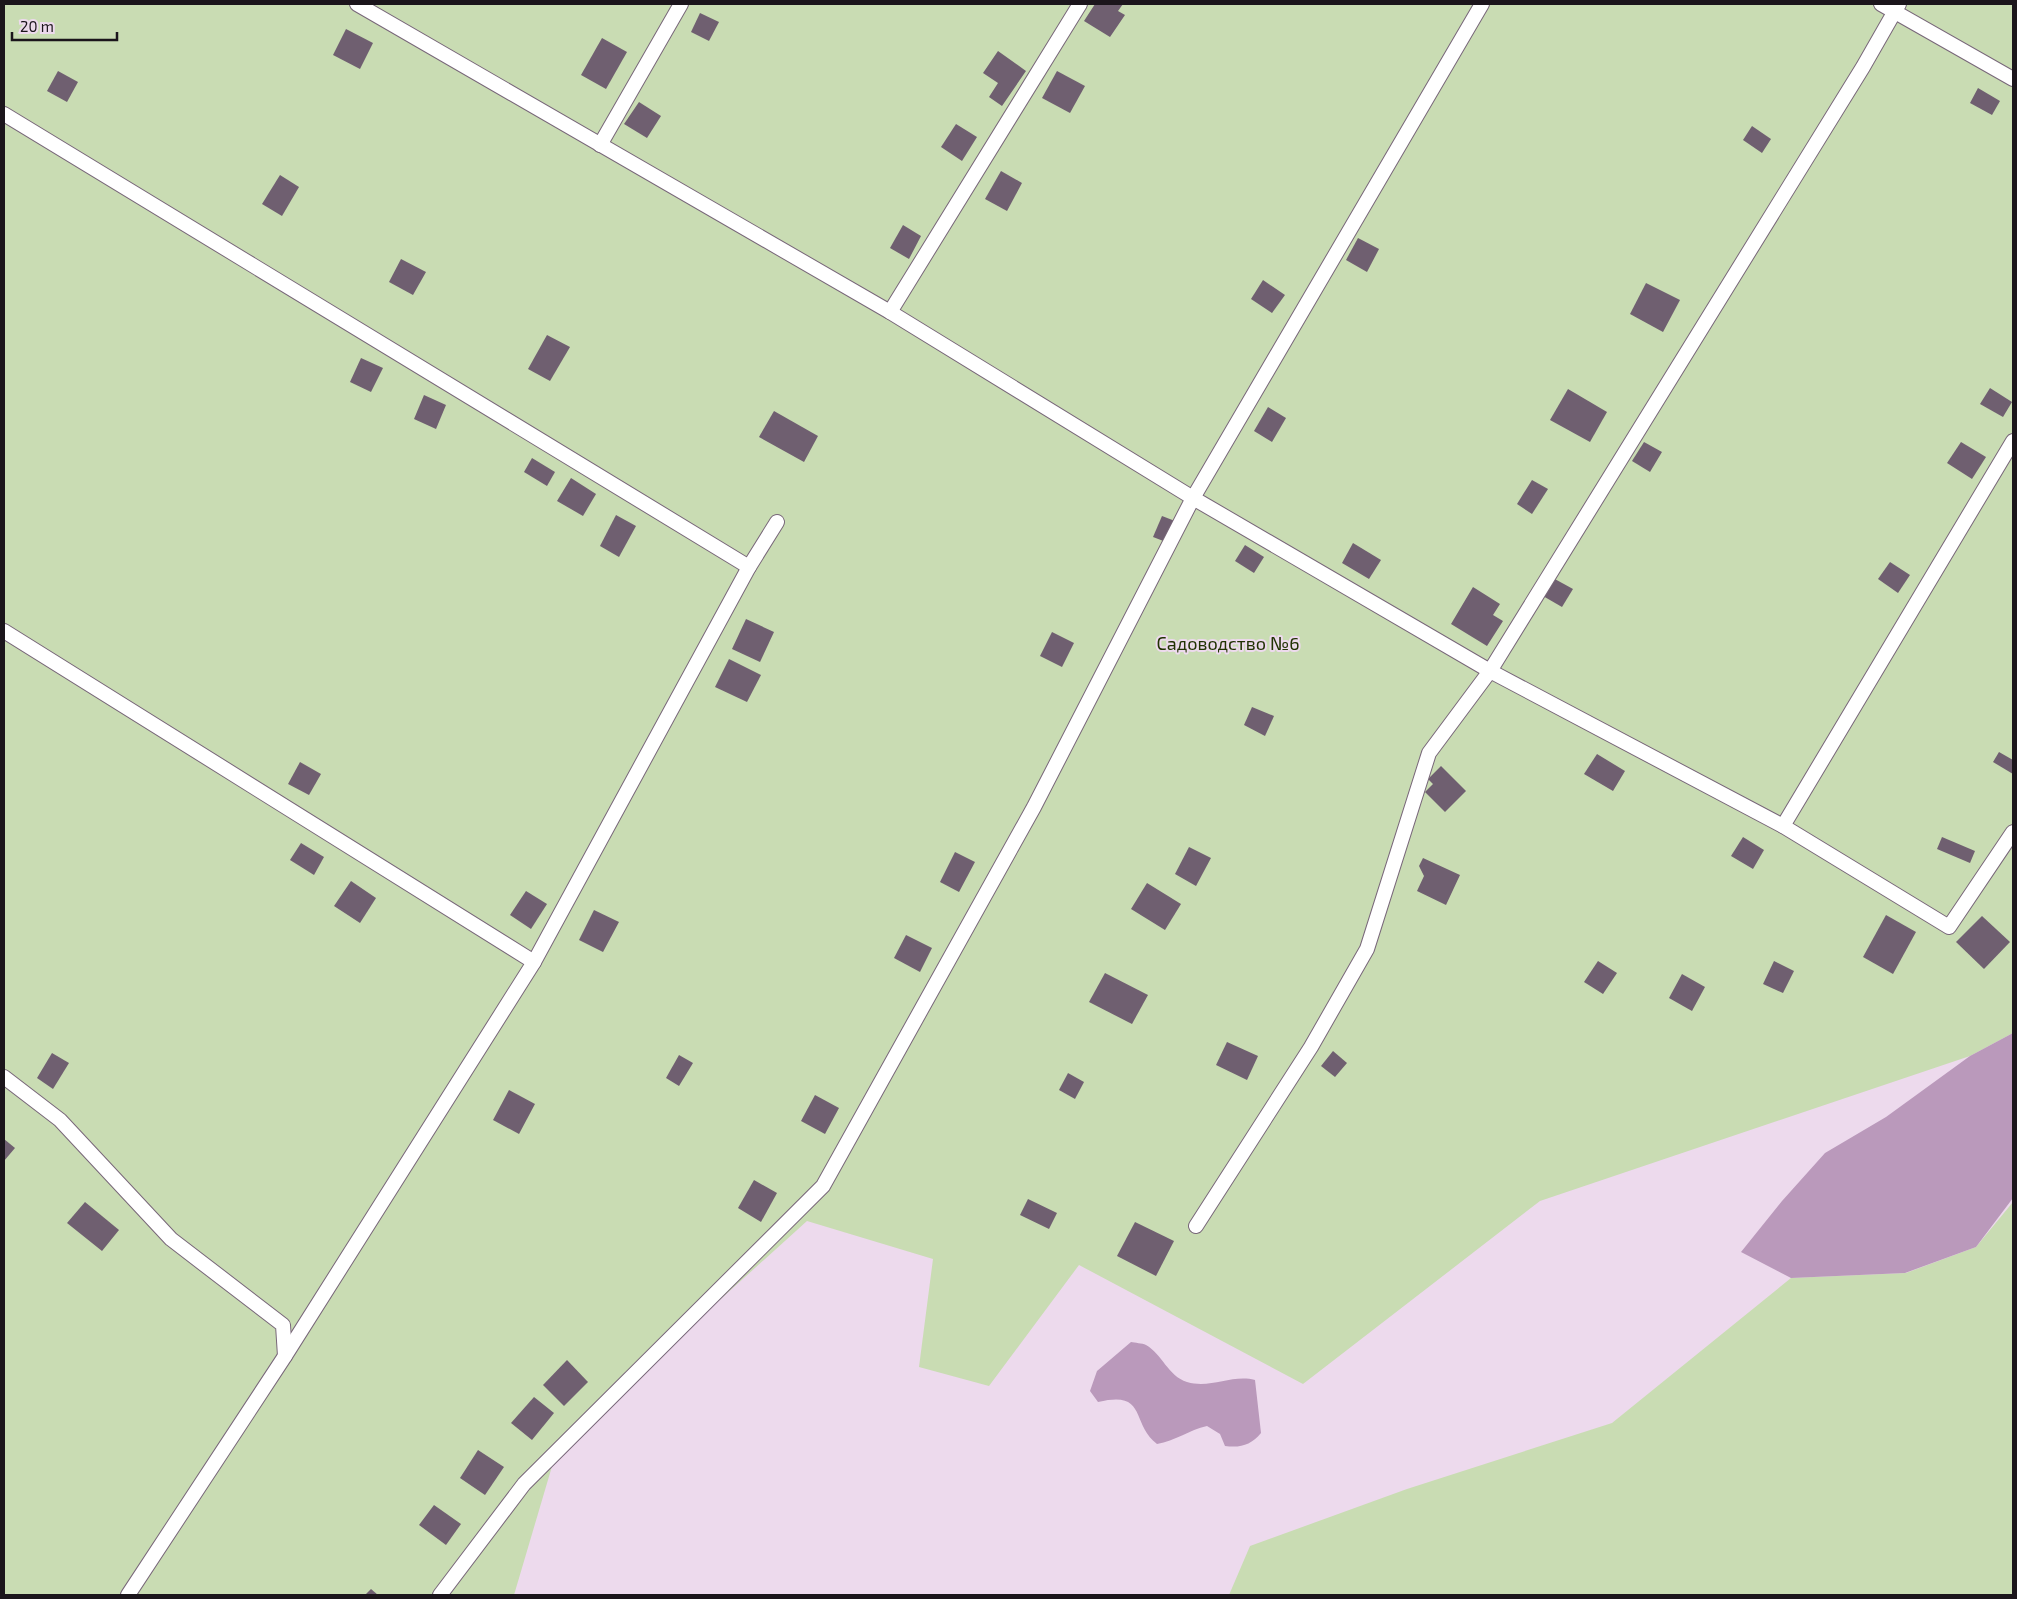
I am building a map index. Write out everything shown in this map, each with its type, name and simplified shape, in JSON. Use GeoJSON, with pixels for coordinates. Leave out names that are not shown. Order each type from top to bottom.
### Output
{"type":"FeatureCollection","features":[{"type":"Feature","properties":{"kind":"lane"},"geometry":{"type":"LineString","coordinates":[[357,4],[890,312],[1193,498],[1490,671],[1783,826],[1949,927],[2013,832]]}},
{"type":"Feature","properties":{"kind":"lane"},"geometry":{"type":"LineString","coordinates":[[600,145],[680,4]]}},
{"type":"Feature","properties":{"kind":"lane"},"geometry":{"type":"LineString","coordinates":[[890,312],[1080,4]]}},
{"type":"Feature","properties":{"kind":"lane"},"geometry":{"type":"LineString","coordinates":[[440,1595],[524,1484],[823,1186],[1034,808],[1193,498],[1482,4]]}},
{"type":"Feature","properties":{"kind":"lane"},"geometry":{"type":"LineString","coordinates":[[1881,4],[1897,8],[2013,79]]}},
{"type":"Feature","properties":{"kind":"lane"},"geometry":{"type":"LineString","coordinates":[[1196,1226],[1311,1047],[1367,949],[1429,753],[1490,671],[1863,67],[1897,8]]}},
{"type":"Feature","properties":{"kind":"lane"},"geometry":{"type":"LineString","coordinates":[[4,114],[748,567]]}},
{"type":"Feature","properties":{"kind":"lane"},"geometry":{"type":"LineString","coordinates":[[1783,826],[2013,441]]}},
{"type":"Feature","properties":{"kind":"lane"},"geometry":{"type":"LineString","coordinates":[[128,1595],[285,1356],[534,962],[748,567],[777,522]]}},
{"type":"Feature","properties":{"kind":"lane"},"geometry":{"type":"LineString","coordinates":[[4,631],[534,962]]}},
{"type":"Feature","properties":{"kind":"lane"},"geometry":{"type":"LineString","coordinates":[[4,1077],[60,1120],[170,1239],[283,1325],[285,1356]]}},
{"type":"Feature","properties":{"kind":"green space","name":"Садоводство №6"},"geometry":{"type":"Polygon","coordinates":[[[4,4],[2013,4],[2013,1033],[1970,1056],[1540,1201],[1303,1384],[1079,1265],[989,1386],[919,1367],[933,1259],[807,1221],[558,1446],[514,1595],[4,1595],[4,4]]]}},
{"type":"Feature","properties":{"kind":"green space"},"geometry":{"type":"Polygon","coordinates":[[[2013,1202],[2013,1595],[1229,1595],[1250,1546],[1407,1489],[1612,1423],[1791,1278],[1906,1273],[1976,1247],[2013,1202]]]}},
{"type":"Feature","properties":{"kind":"shaded area"},"geometry":{"type":"Polygon","coordinates":[[[2013,1033],[2013,1198],[1976,1247],[1905,1273],[1791,1278],[1741,1252],[1782,1201],[1825,1153],[1886,1117],[1970,1056],[2013,1033]]]}},
{"type":"Feature","properties":{"kind":"shaded area"},"geometry":{"type":"Polygon","coordinates":[[[1131,1342],[1144,1344],[1152,1349],[1175,1375],[1187,1382],[1205,1384],[1238,1379],[1255,1380],[1261,1433],[1245,1445],[1225,1446],[1220,1434],[1207,1426],[1157,1444],[1143,1427],[1132,1404],[1114,1399],[1098,1402],[1090,1391],[1097,1371],[1131,1342]]]}},
{"type":"Feature","properties":{"kind":"building"},"geometry":{"type":"Polygon","coordinates":[[[1095,4],[1123,4],[1118,11],[1125,15],[1110,37],[1084,21],[1095,4]]]}},
{"type":"Feature","properties":{"kind":"building"},"geometry":{"type":"Polygon","coordinates":[[[700,13],[719,22],[709,41],[691,32],[700,13]]]}},
{"type":"Feature","properties":{"kind":"building"},"geometry":{"type":"Polygon","coordinates":[[[346,29],[373,43],[360,69],[333,55],[346,29]]]}},
{"type":"Feature","properties":{"kind":"building"},"geometry":{"type":"Polygon","coordinates":[[[602,38],[627,52],[606,89],[581,75],[602,38]]]}},
{"type":"Feature","properties":{"kind":"building"},"geometry":{"type":"Polygon","coordinates":[[[998,51],[1026,71],[1002,106],[989,97],[998,83],[983,73],[998,51]]]}},
{"type":"Feature","properties":{"kind":"building"},"geometry":{"type":"Polygon","coordinates":[[[58,71],[78,82],[67,102],[47,91],[58,71]]]}},
{"type":"Feature","properties":{"kind":"building"},"geometry":{"type":"Polygon","coordinates":[[[1057,71],[1085,86],[1070,113],[1042,98],[1057,71]]]}},
{"type":"Feature","properties":{"kind":"building"},"geometry":{"type":"Polygon","coordinates":[[[1978,88],[2000,101],[1992,115],[1970,103],[1978,88]]]}},
{"type":"Feature","properties":{"kind":"building"},"geometry":{"type":"Polygon","coordinates":[[[639,102],[661,116],[647,138],[624,124],[639,102]]]}},
{"type":"Feature","properties":{"kind":"building"},"geometry":{"type":"Polygon","coordinates":[[[956,124],[977,137],[962,161],[941,147],[956,124]]]}},
{"type":"Feature","properties":{"kind":"building"},"geometry":{"type":"Polygon","coordinates":[[[1752,126],[1771,139],[1762,153],[1743,140],[1752,126]]]}},
{"type":"Feature","properties":{"kind":"building"},"geometry":{"type":"Polygon","coordinates":[[[1001,171],[1022,183],[1007,211],[985,199],[1001,171]]]}},
{"type":"Feature","properties":{"kind":"building"},"geometry":{"type":"Polygon","coordinates":[[[280,175],[299,187],[282,216],[262,204],[280,175]]]}},
{"type":"Feature","properties":{"kind":"building"},"geometry":{"type":"Polygon","coordinates":[[[903,225],[921,236],[909,259],[890,248],[903,225]]]}},
{"type":"Feature","properties":{"kind":"building"},"geometry":{"type":"Polygon","coordinates":[[[1358,238],[1379,249],[1367,272],[1346,260],[1358,238]]]}},
{"type":"Feature","properties":{"kind":"building"},"geometry":{"type":"Polygon","coordinates":[[[401,259],[426,272],[413,295],[389,282],[401,259]]]}},
{"type":"Feature","properties":{"kind":"building"},"geometry":{"type":"Polygon","coordinates":[[[1263,280],[1285,295],[1272,313],[1251,299],[1263,280]]]}},
{"type":"Feature","properties":{"kind":"building"},"geometry":{"type":"Polygon","coordinates":[[[1646,283],[1680,300],[1663,332],[1630,314],[1646,283]]]}},
{"type":"Feature","properties":{"kind":"building"},"geometry":{"type":"Polygon","coordinates":[[[547,335],[570,347],[550,381],[528,369],[547,335]]]}},
{"type":"Feature","properties":{"kind":"building"},"geometry":{"type":"Polygon","coordinates":[[[361,358],[383,368],[371,392],[350,382],[361,358]]]}},
{"type":"Feature","properties":{"kind":"building"},"geometry":{"type":"Polygon","coordinates":[[[1990,388],[2012,402],[2003,417],[1980,404],[1990,388]]]}},
{"type":"Feature","properties":{"kind":"building"},"geometry":{"type":"Polygon","coordinates":[[[1568,389],[1607,412],[1590,442],[1550,420],[1568,389]]]}},
{"type":"Feature","properties":{"kind":"building"},"geometry":{"type":"Polygon","coordinates":[[[424,395],[446,405],[436,429],[414,419],[424,395]]]}},
{"type":"Feature","properties":{"kind":"building"},"geometry":{"type":"Polygon","coordinates":[[[1268,407],[1286,418],[1272,442],[1254,431],[1268,407]]]}},
{"type":"Feature","properties":{"kind":"building"},"geometry":{"type":"Polygon","coordinates":[[[774,411],[818,436],[804,462],[759,437],[774,411]]]}},
{"type":"Feature","properties":{"kind":"building"},"geometry":{"type":"Polygon","coordinates":[[[1644,442],[1662,452],[1650,472],[1632,461],[1644,442]]]}},
{"type":"Feature","properties":{"kind":"building"},"geometry":{"type":"Polygon","coordinates":[[[1961,442],[1986,457],[1972,479],[1947,463],[1961,442]]]}},
{"type":"Feature","properties":{"kind":"building"},"geometry":{"type":"Polygon","coordinates":[[[532,458],[555,472],[547,486],[524,472],[532,458]]]}},
{"type":"Feature","properties":{"kind":"building"},"geometry":{"type":"Polygon","coordinates":[[[571,478],[596,494],[583,516],[557,501],[571,478]]]}},
{"type":"Feature","properties":{"kind":"building"},"geometry":{"type":"Polygon","coordinates":[[[1532,480],[1548,489],[1532,514],[1517,504],[1532,480]]]}},
{"type":"Feature","properties":{"kind":"building"},"geometry":{"type":"Polygon","coordinates":[[[616,515],[636,526],[619,557],[600,546],[616,515]]]}},
{"type":"Feature","properties":{"kind":"building"},"geometry":{"type":"Polygon","coordinates":[[[1162,516],[1175,521],[1166,542],[1153,537],[1162,516]]]}},
{"type":"Feature","properties":{"kind":"building"},"geometry":{"type":"Polygon","coordinates":[[[1353,543],[1381,560],[1369,579],[1342,563],[1353,543]]]}},
{"type":"Feature","properties":{"kind":"building"},"geometry":{"type":"Polygon","coordinates":[[[1245,545],[1264,557],[1254,573],[1235,561],[1245,545]]]}},
{"type":"Feature","properties":{"kind":"building"},"geometry":{"type":"Polygon","coordinates":[[[1890,562],[1910,575],[1898,593],[1878,579],[1890,562]]]}},
{"type":"Feature","properties":{"kind":"building"},"geometry":{"type":"Polygon","coordinates":[[[1553,578],[1573,589],[1562,607],[1543,596],[1553,578]]]}},
{"type":"Feature","properties":{"kind":"building"},"geometry":{"type":"Polygon","coordinates":[[[1473,587],[1500,604],[1493,615],[1503,621],[1487,646],[1451,624],[1473,587]]]}},
{"type":"Feature","properties":{"kind":"building"},"geometry":{"type":"Polygon","coordinates":[[[746,619],[774,632],[760,662],[732,649],[746,619]]]}},
{"type":"Feature","properties":{"kind":"building"},"geometry":{"type":"Polygon","coordinates":[[[1052,632],[1074,643],[1062,667],[1040,656],[1052,632]]]}},
{"type":"Feature","properties":{"kind":"building"},"geometry":{"type":"Polygon","coordinates":[[[729,659],[761,675],[747,702],[715,687],[729,659]]]}},
{"type":"Feature","properties":{"kind":"building"},"geometry":{"type":"Polygon","coordinates":[[[1252,707],[1274,716],[1265,736],[1244,725],[1252,707]]]}},
{"type":"Feature","properties":{"kind":"building"},"geometry":{"type":"Polygon","coordinates":[[[1999,752],[2013,760],[2013,774],[1993,762],[1999,752]]]}},
{"type":"Feature","properties":{"kind":"building"},"geometry":{"type":"Polygon","coordinates":[[[1597,754],[1625,771],[1613,791],[1584,774],[1597,754]]]}},
{"type":"Feature","properties":{"kind":"building"},"geometry":{"type":"Polygon","coordinates":[[[300,762],[321,774],[309,795],[288,784],[300,762]]]}},
{"type":"Feature","properties":{"kind":"building"},"geometry":{"type":"Polygon","coordinates":[[[1441,766],[1466,791],[1445,812],[1425,792],[1433,784],[1428,779],[1441,766]]]}},
{"type":"Feature","properties":{"kind":"building"},"geometry":{"type":"Polygon","coordinates":[[[1743,837],[1764,850],[1753,869],[1731,856],[1743,837]]]}},
{"type":"Feature","properties":{"kind":"building"},"geometry":{"type":"Polygon","coordinates":[[[1942,837],[1975,851],[1970,863],[1937,849],[1942,837]]]}},
{"type":"Feature","properties":{"kind":"building"},"geometry":{"type":"Polygon","coordinates":[[[301,843],[324,857],[314,875],[290,860],[301,843]]]}},
{"type":"Feature","properties":{"kind":"building"},"geometry":{"type":"Polygon","coordinates":[[[1189,847],[1211,858],[1196,886],[1175,874],[1189,847]]]}},
{"type":"Feature","properties":{"kind":"building"},"geometry":{"type":"Polygon","coordinates":[[[955,852],[975,862],[959,892],[940,882],[955,852]]]}},
{"type":"Feature","properties":{"kind":"building"},"geometry":{"type":"Polygon","coordinates":[[[1423,858],[1460,875],[1446,905],[1417,891],[1424,876],[1419,866],[1423,858]]]}},
{"type":"Feature","properties":{"kind":"building"},"geometry":{"type":"Polygon","coordinates":[[[351,881],[376,898],[360,923],[334,906],[351,881]]]}},
{"type":"Feature","properties":{"kind":"building"},"geometry":{"type":"Polygon","coordinates":[[[1147,883],[1181,904],[1165,930],[1131,909],[1147,883]]]}},
{"type":"Feature","properties":{"kind":"building"},"geometry":{"type":"Polygon","coordinates":[[[526,891],[547,904],[531,929],[510,915],[526,891]]]}},
{"type":"Feature","properties":{"kind":"building"},"geometry":{"type":"Polygon","coordinates":[[[594,910],[619,922],[603,952],[579,940],[594,910]]]}},
{"type":"Feature","properties":{"kind":"building"},"geometry":{"type":"Polygon","coordinates":[[[1886,915],[1916,932],[1893,974],[1863,957],[1886,915]]]}},
{"type":"Feature","properties":{"kind":"building"},"geometry":{"type":"Polygon","coordinates":[[[1982,916],[2010,942],[1984,969],[1956,942],[1982,916]]]}},
{"type":"Feature","properties":{"kind":"building"},"geometry":{"type":"Polygon","coordinates":[[[906,935],[932,948],[920,972],[894,958],[906,935]]]}},
{"type":"Feature","properties":{"kind":"building"},"geometry":{"type":"Polygon","coordinates":[[[1598,961],[1617,973],[1603,994],[1584,982],[1598,961]]]}},
{"type":"Feature","properties":{"kind":"building"},"geometry":{"type":"Polygon","coordinates":[[[1774,961],[1794,971],[1783,993],[1763,984],[1774,961]]]}},
{"type":"Feature","properties":{"kind":"building"},"geometry":{"type":"Polygon","coordinates":[[[1105,973],[1148,995],[1132,1024],[1089,1002],[1105,973]]]}},
{"type":"Feature","properties":{"kind":"building"},"geometry":{"type":"Polygon","coordinates":[[[1682,974],[1705,987],[1692,1011],[1669,998],[1682,974]]]}},
{"type":"Feature","properties":{"kind":"building"},"geometry":{"type":"Polygon","coordinates":[[[1227,1042],[1258,1056],[1247,1080],[1216,1065],[1227,1042]]]}},
{"type":"Feature","properties":{"kind":"building"},"geometry":{"type":"Polygon","coordinates":[[[1333,1051],[1347,1063],[1335,1077],[1321,1066],[1333,1051]]]}},
{"type":"Feature","properties":{"kind":"building"},"geometry":{"type":"Polygon","coordinates":[[[52,1053],[69,1063],[53,1089],[37,1078],[52,1053]]]}},
{"type":"Feature","properties":{"kind":"building"},"geometry":{"type":"Polygon","coordinates":[[[679,1055],[693,1063],[679,1086],[666,1078],[679,1055]]]}},
{"type":"Feature","properties":{"kind":"building"},"geometry":{"type":"Polygon","coordinates":[[[1068,1073],[1084,1082],[1075,1099],[1059,1090],[1068,1073]]]}},
{"type":"Feature","properties":{"kind":"building"},"geometry":{"type":"Polygon","coordinates":[[[509,1090],[535,1104],[519,1134],[493,1120],[509,1090]]]}},
{"type":"Feature","properties":{"kind":"building"},"geometry":{"type":"Polygon","coordinates":[[[815,1095],[839,1108],[825,1134],[801,1121],[815,1095]]]}},
{"type":"Feature","properties":{"kind":"building"},"geometry":{"type":"Polygon","coordinates":[[[4,1139],[15,1148],[4,1161],[4,1139]]]}},
{"type":"Feature","properties":{"kind":"building"},"geometry":{"type":"Polygon","coordinates":[[[754,1180],[777,1193],[761,1222],[738,1208],[754,1180]]]}},
{"type":"Feature","properties":{"kind":"building"},"geometry":{"type":"Polygon","coordinates":[[[1028,1199],[1057,1213],[1049,1229],[1020,1215],[1028,1199]]]}},
{"type":"Feature","properties":{"kind":"building"},"geometry":{"type":"Polygon","coordinates":[[[85,1202],[119,1230],[102,1251],[67,1223],[85,1202]]]}},
{"type":"Feature","properties":{"kind":"building"},"geometry":{"type":"Polygon","coordinates":[[[1135,1222],[1174,1241],[1156,1276],[1117,1256],[1135,1222]]]}},
{"type":"Feature","properties":{"kind":"building"},"geometry":{"type":"Polygon","coordinates":[[[567,1360],[588,1382],[564,1406],[543,1385],[567,1360]]]}},
{"type":"Feature","properties":{"kind":"building"},"geometry":{"type":"Polygon","coordinates":[[[534,1397],[554,1413],[532,1440],[511,1423],[534,1397]]]}},
{"type":"Feature","properties":{"kind":"building"},"geometry":{"type":"Polygon","coordinates":[[[478,1450],[504,1467],[485,1495],[460,1478],[478,1450]]]}},
{"type":"Feature","properties":{"kind":"building"},"geometry":{"type":"Polygon","coordinates":[[[434,1505],[461,1524],[446,1545],[419,1525],[434,1505]]]}},
{"type":"Feature","properties":{"kind":"building"},"geometry":{"type":"Polygon","coordinates":[[[371,1589],[378,1595],[365,1595],[371,1589]]]}}]}
